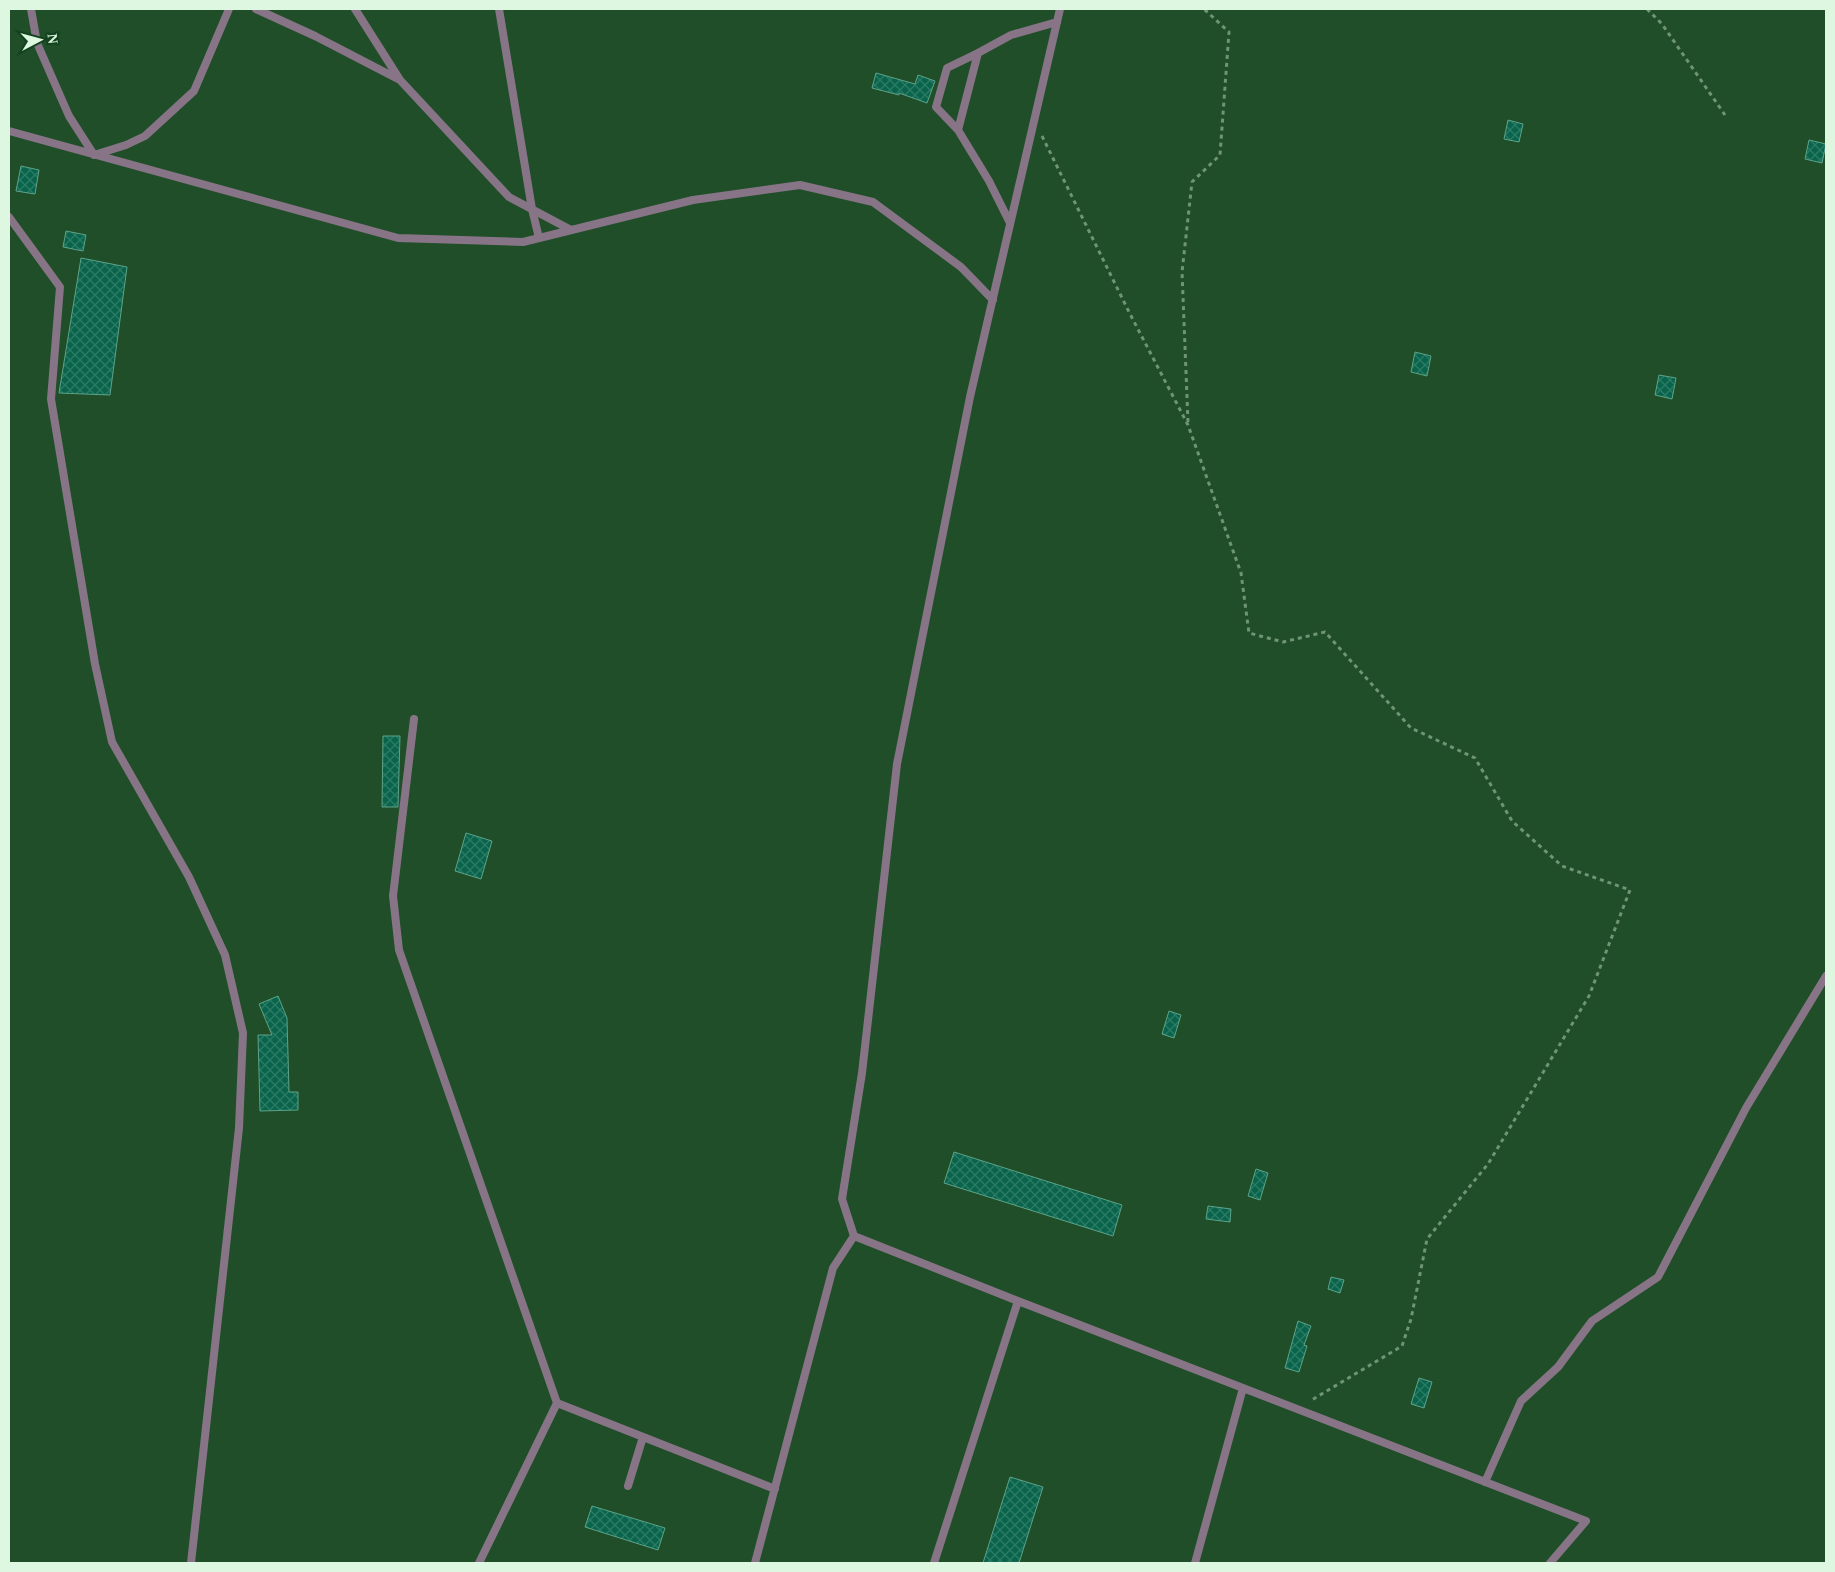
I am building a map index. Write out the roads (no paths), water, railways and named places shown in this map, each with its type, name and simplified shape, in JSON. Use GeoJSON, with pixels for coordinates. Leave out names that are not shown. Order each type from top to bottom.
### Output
{"type":"FeatureCollection","features":[{"type":"Feature","properties":{"kind":"lane"},"geometry":{"type":"LineString","coordinates":[[31,9],[37,43],[69,116],[94,155]]}},
{"type":"Feature","properties":{"kind":"lane"},"geometry":{"type":"LineString","coordinates":[[94,155],[126,145],[145,136],[194,91],[229,9]]}},
{"type":"Feature","properties":{"kind":"lane"},"geometry":{"type":"LineString","coordinates":[[256,9],[315,36],[400,80]]}},
{"type":"Feature","properties":{"kind":"lane"},"geometry":{"type":"LineString","coordinates":[[355,9],[400,80],[509,197],[571,230]]}},
{"type":"Feature","properties":{"kind":"lane"},"geometry":{"type":"LineString","coordinates":[[499,9],[532,209],[539,238]]}},
{"type":"Feature","properties":{"kind":"lane"},"geometry":{"type":"LineString","coordinates":[[854,1236],[842,1199],[862,1074],[897,764],[970,397],[1060,9]]}},
{"type":"Feature","properties":{"kind":"lane"},"geometry":{"type":"LineString","coordinates":[[1010,223],[989,181],[958,130],[936,107],[947,68],[1011,35],[1056,22]]}},
{"type":"Feature","properties":{"kind":"lane"},"geometry":{"type":"LineString","coordinates":[[958,130],[978,53]]}},
{"type":"Feature","properties":{"kind":"lane"},"geometry":{"type":"LineString","coordinates":[[9,131],[398,238],[524,242],[693,200],[800,185],[873,202],[961,266],[992,300]]}},
{"type":"Feature","properties":{"kind":"lane"},"geometry":{"type":"LineString","coordinates":[[9,217],[60,286],[51,399],[94,664],[112,742],[189,877],[226,955],[243,1033],[239,1128],[191,1563]]}},
{"type":"Feature","properties":{"kind":"lane"},"geometry":{"type":"LineString","coordinates":[[414,719],[393,896],[399,950],[557,1403],[479,1563]]}},
{"type":"Feature","properties":{"kind":"lane"},"geometry":{"type":"LineString","coordinates":[[1485,1482],[1521,1401],[1558,1367],[1592,1321],[1658,1277],[1746,1108],[1826,976]]}},
{"type":"Feature","properties":{"kind":"lane"},"geometry":{"type":"LineString","coordinates":[[854,1236],[1586,1521],[1550,1563]]}},
{"type":"Feature","properties":{"kind":"lane"},"geometry":{"type":"LineString","coordinates":[[755,1563],[833,1268],[854,1236]]}},
{"type":"Feature","properties":{"kind":"lane"},"geometry":{"type":"LineString","coordinates":[[934,1563],[1018,1300]]}},
{"type":"Feature","properties":{"kind":"lane"},"geometry":{"type":"LineString","coordinates":[[1195,1563],[1243,1388]]}},
{"type":"Feature","properties":{"kind":"lane"},"geometry":{"type":"LineString","coordinates":[[557,1403],[775,1488]]}},
{"type":"Feature","properties":{"kind":"lane"},"geometry":{"type":"LineString","coordinates":[[628,1486],[643,1437]]}}]}
